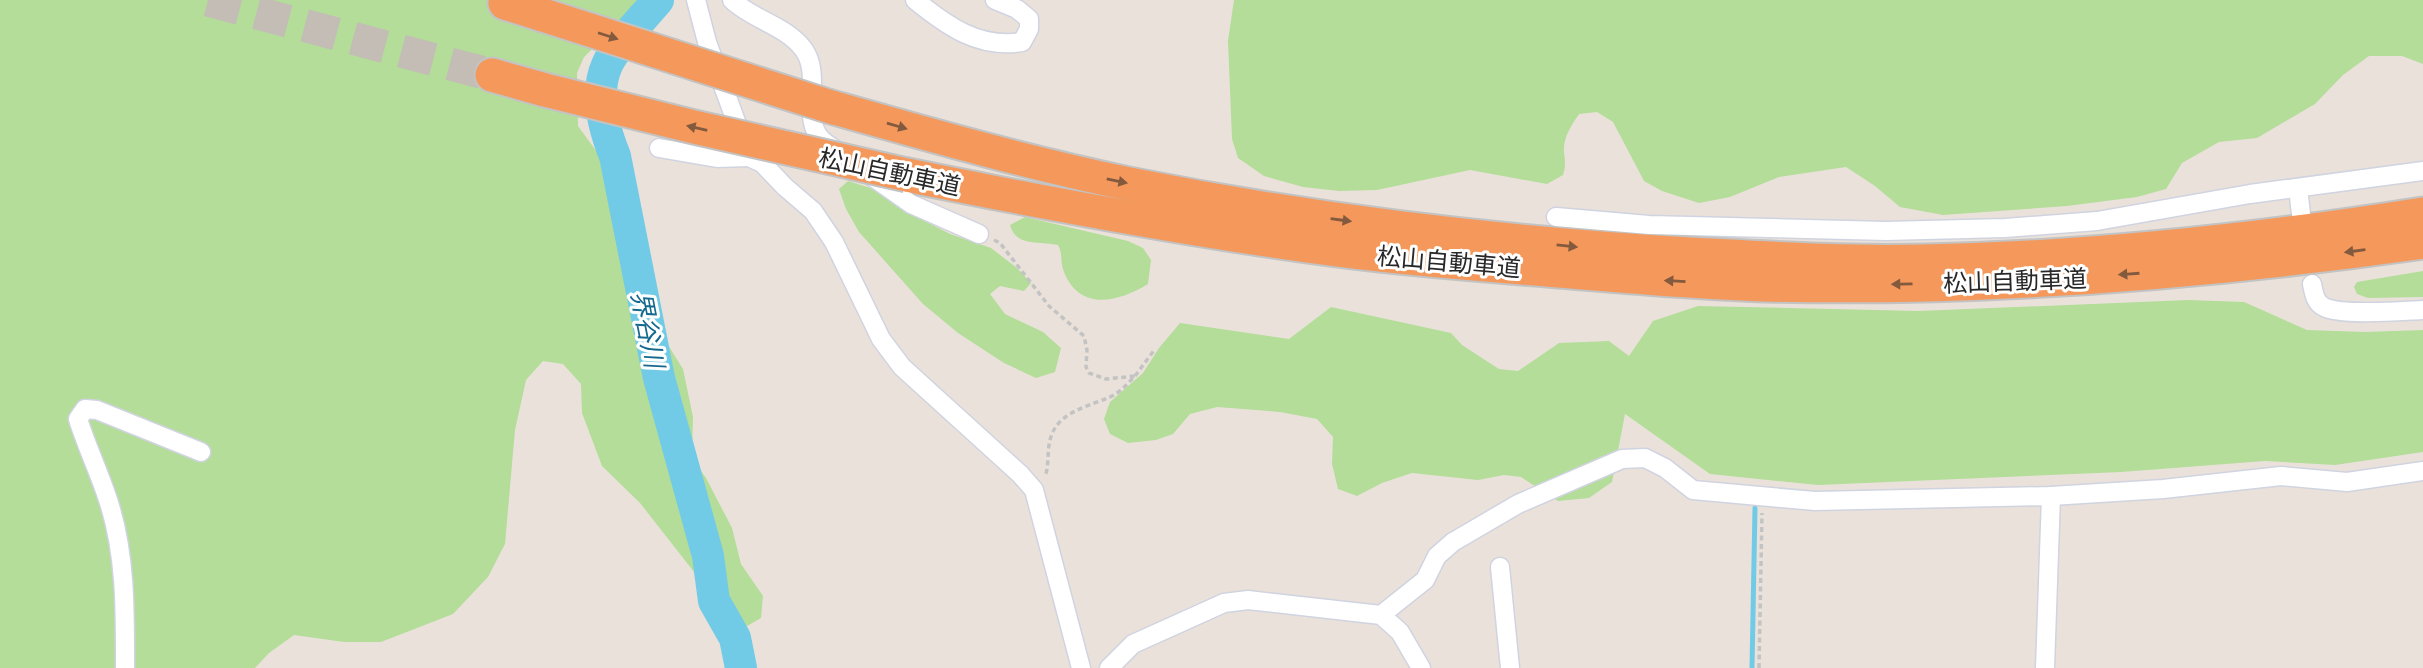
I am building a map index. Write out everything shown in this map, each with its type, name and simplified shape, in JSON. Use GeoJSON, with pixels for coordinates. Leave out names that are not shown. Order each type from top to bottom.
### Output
{"type":"FeatureCollection","features":[{"type":"Feature","properties":{"kind":"highway","name":"松山自動車道"},"geometry":{"type":"LineString","coordinates":[[505,3],[831,107],[1021,159],[1192,195],[1339,220],[1459,236],[1588,248],[1757,258],[1948,260],[2066,255],[2228,241],[2423,214]]}},
{"type":"Feature","properties":{"kind":"highway","name":"松山自動車道"},"geometry":{"type":"LineString","coordinates":[[492,75],[707,130],[1056,205],[1338,250],[1652,279],[1844,286],[2046,281],[2230,267],[2423,242]]}},
{"type":"Feature","properties":{"kind":"street"},"geometry":{"type":"LineString","coordinates":[[696,0],[706,42],[750,157]]}},
{"type":"Feature","properties":{"kind":"street"},"geometry":{"type":"LineString","coordinates":[[732,0],[743,11],[789,36],[804,50],[811,67],[813,126],[821,139],[911,204],[979,234]]}},
{"type":"Feature","properties":{"kind":"street"},"geometry":{"type":"LineString","coordinates":[[915,0],[963,35],[1008,44],[1022,42],[1029,29],[1028,19],[1017,9],[995,0]]}},
{"type":"Feature","properties":{"kind":"street"},"geometry":{"type":"LineString","coordinates":[[660,148],[717,158],[750,157],[762,163],[813,211],[834,242],[881,340],[902,367],[1020,474],[1034,490],[1081,668]]}},
{"type":"Feature","properties":{"kind":"street"},"geometry":{"type":"LineString","coordinates":[[1556,217],[1649,225],[1886,230],[2006,228],[2097,221],[2298,188],[2423,171]]}},
{"type":"Feature","properties":{"kind":"street"},"geometry":{"type":"LineString","coordinates":[[2298,188],[2301,214]]}},
{"type":"Feature","properties":{"kind":"street"},"geometry":{"type":"LineString","coordinates":[[2312,284],[2315,298],[2325,307],[2366,312],[2423,310]]}},
{"type":"Feature","properties":{"kind":"street"},"geometry":{"type":"LineString","coordinates":[[125,668],[125,589],[118,535],[110,505],[78,418],[85,409],[97,410],[201,452]]}},
{"type":"Feature","properties":{"kind":"street"},"geometry":{"type":"LineString","coordinates":[[1381,615],[1425,580],[1437,556],[1453,542],[1518,504],[1622,459],[1645,458],[1665,468],[1693,490],[1815,501],[2051,496],[2163,489],[2281,476],[2347,482],[2423,471]]}},
{"type":"Feature","properties":{"kind":"street"},"geometry":{"type":"LineString","coordinates":[[2045,668],[2051,496]]}},
{"type":"Feature","properties":{"kind":"street"},"geometry":{"type":"LineString","coordinates":[[1500,567],[1510,668]]}},
{"type":"Feature","properties":{"kind":"street"},"geometry":{"type":"LineString","coordinates":[[1109,668],[1133,644],[1224,603],[1248,600],[1381,615],[1400,632],[1421,668]]}},
{"type":"Feature","properties":{"kind":"path"},"geometry":{"type":"LineString","coordinates":[[979,234],[1000,243],[1049,306],[1084,336],[1086,367],[1089,373],[1106,379],[1135,376]]}},
{"type":"Feature","properties":{"kind":"path"},"geometry":{"type":"LineString","coordinates":[[1034,490],[1044,481],[1052,434],[1059,422],[1122,389],[1154,349]]}},
{"type":"Feature","properties":{"kind":"path"},"geometry":{"type":"LineString","coordinates":[[1759,668],[1762,497]]}},
{"type":"Feature","properties":{"kind":"green space"},"geometry":{"type":"Polygon","coordinates":[[[0,0],[643,0],[584,57],[577,73],[578,126],[605,163],[637,316],[666,342],[683,369],[693,417],[692,458],[706,478],[732,528],[741,564],[763,596],[761,618],[747,626],[734,623],[640,503],[602,466],[582,413],[581,384],[563,364],[543,361],[526,380],[515,430],[505,544],[488,577],[453,614],[381,642],[344,642],[294,635],[269,653],[255,668],[0,668],[0,0]]]}},
{"type":"Feature","properties":{"kind":"green space"},"geometry":{"type":"Polygon","coordinates":[[[1234,0],[2423,0],[2423,64],[2402,56],[2369,56],[2343,75],[2315,104],[2257,138],[2219,142],[2182,163],[2166,189],[2137,197],[2067,206],[1943,215],[1900,207],[1846,167],[1779,177],[1730,197],[1699,203],[1662,191],[1644,181],[1613,122],[1597,112],[1579,114],[1565,142],[1563,175],[1547,184],[1470,170],[1377,190],[1339,191],[1303,187],[1264,176],[1238,158],[1232,139],[1228,41],[1234,0]]]}},
{"type":"Feature","properties":{"kind":"green space"},"geometry":{"type":"Polygon","coordinates":[[[848,181],[877,190],[915,216],[950,234],[991,248],[1017,268],[1031,283],[1024,291],[1000,286],[990,294],[1005,314],[1043,332],[1061,348],[1055,372],[1036,378],[1004,363],[958,333],[923,304],[859,232],[839,189],[848,181]]]}},
{"type":"Feature","properties":{"kind":"green space"},"geometry":{"type":"Polygon","coordinates":[[[1025,217],[1128,241],[1143,248],[1151,260],[1148,284],[1113,299],[1090,298],[1080,293],[1071,285],[1064,272],[1058,245],[1029,242],[1017,237],[1013,232],[1010,225],[1025,217]]]}},
{"type":"Feature","properties":{"kind":"green space"},"geometry":{"type":"Polygon","coordinates":[[[2423,271],[2423,297],[2368,298],[2357,294],[2354,287],[2357,282],[2423,271]]]}},
{"type":"Feature","properties":{"kind":"green space"},"geometry":{"type":"Polygon","coordinates":[[[2188,300],[2244,302],[2307,330],[2423,330],[2423,452],[2335,465],[2265,461],[2121,472],[1818,485],[1710,474],[1625,414],[1612,482],[1589,498],[1558,501],[1521,477],[1504,475],[1478,480],[1412,473],[1382,483],[1357,496],[1338,489],[1332,464],[1333,437],[1317,419],[1280,412],[1217,407],[1190,414],[1173,434],[1156,440],[1128,443],[1110,434],[1104,419],[1110,402],[1143,373],[1180,323],[1289,339],[1331,307],[1451,333],[1462,345],[1499,369],[1518,371],[1559,343],[1609,341],[1629,356],[1653,321],[1698,306],[1919,311],[2188,300]]]}},
{"type":"Feature","properties":{"kind":"waterway","name":"界谷川"},"geometry":{"type":"LineString","coordinates":[[658,0],[611,57],[603,76],[602,111],[615,156],[659,378],[708,556],[714,601],[735,638],[741,668]]}},
{"type":"Feature","properties":{"kind":"waterway"},"geometry":{"type":"LineString","coordinates":[[1752,668],[1755,508]]}},
{"type":"Feature","properties":{"kind":"tunnel"},"geometry":{"type":"LineString","coordinates":[[208,0],[492,75]]}}]}
